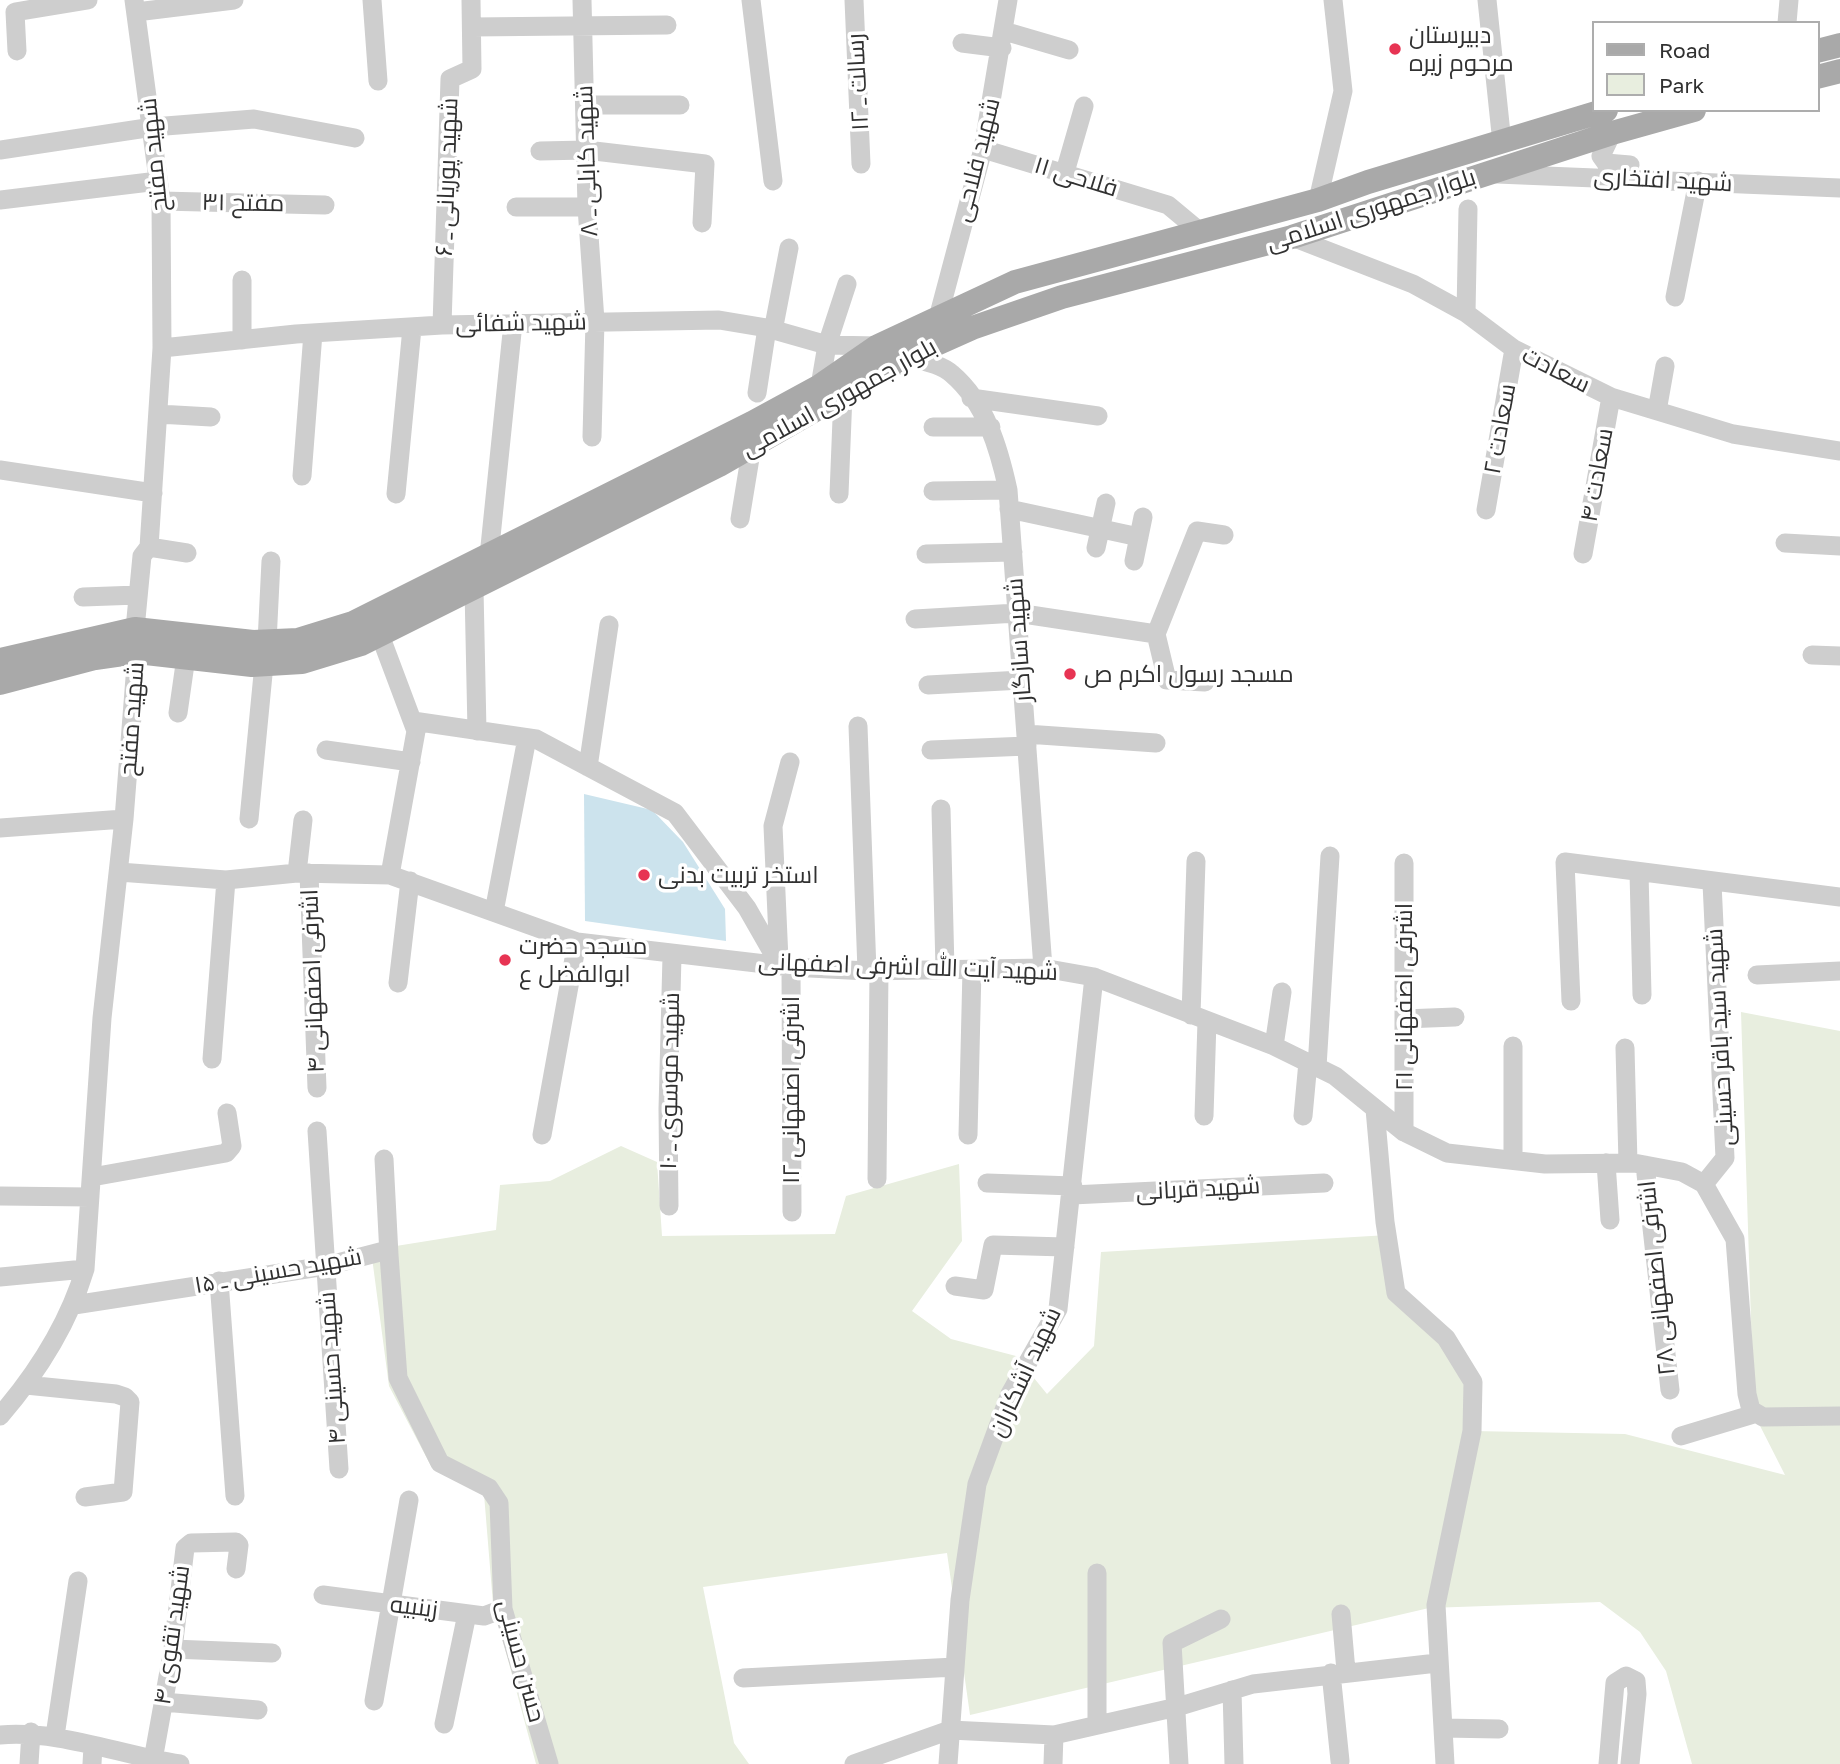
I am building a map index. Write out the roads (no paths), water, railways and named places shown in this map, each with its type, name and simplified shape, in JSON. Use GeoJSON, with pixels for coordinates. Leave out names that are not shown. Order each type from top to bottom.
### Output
{"type":"FeatureCollection","features":[{"type":"Feature","properties":{"kind":"main road"},"geometry":{"type":"LineString","coordinates":[[1819,50],[1840,45]]}},
{"type":"Feature","properties":{"kind":"main road"},"geometry":{"type":"LineString","coordinates":[[1819,76],[1840,71]]}},
{"type":"Feature","properties":{"kind":"main road","name":"بلوار جمهوری اسلامی"},"geometry":{"type":"LineString","coordinates":[[0,682],[94,658],[140,637],[186,657],[265,653],[440,594],[474,589],[831,390],[907,357],[944,327],[1015,282],[1057,268],[1318,200],[1368,181],[1502,143],[1609,121],[1679,112]]}},
{"type":"Feature","properties":{"kind":"main road","name":"بلوار جمهوری اسلامی"},"geometry":{"type":"LineString","coordinates":[[0,660],[140,637],[265,653],[302,662],[380,635],[489,556],[714,455],[752,446],[831,390],[878,346],[944,327],[1023,312],[1062,298],[1292,237],[1377,207],[1485,174],[1609,121]]}},
{"type":"Feature","properties":{"kind":"main road"},"geometry":{"type":"LineString","coordinates":[[1421,166],[1413,172],[1411,181],[1416,190],[1426,192]]}},
{"type":"Feature","properties":{"kind":"main road"},"geometry":{"type":"LineString","coordinates":[[1368,181],[1377,184],[1382,191],[1382,200],[1377,207]]}},
{"type":"Feature","properties":{"kind":"main road"},"geometry":{"type":"LineString","coordinates":[[1057,268],[1051,278],[1051,291],[1062,298]]}},
{"type":"Feature","properties":{"kind":"main road"},"geometry":{"type":"LineString","coordinates":[[1015,282],[1025,292],[1027,301],[1023,312]]}},
{"type":"Feature","properties":{"kind":"street"},"geometry":{"type":"LineString","coordinates":[[17,51],[15,12],[88,0]]}},
{"type":"Feature","properties":{"kind":"street"},"geometry":{"type":"LineString","coordinates":[[135,6],[234,0]]}},
{"type":"Feature","properties":{"kind":"street"},"geometry":{"type":"LineString","coordinates":[[372,0],[378,81]]}},
{"type":"Feature","properties":{"kind":"street","name":"شهید پوریانی ـ ۶"},"geometry":{"type":"LineString","coordinates":[[442,325],[450,79],[472,69],[471,0]]}},
{"type":"Feature","properties":{"kind":"street","name":"شهید کابلی ـ ۸"},"geometry":{"type":"LineString","coordinates":[[582,0],[587,208],[596,321],[593,437]]}},
{"type":"Feature","properties":{"kind":"street"},"geometry":{"type":"LineString","coordinates":[[751,0],[773,180]]}},
{"type":"Feature","properties":{"kind":"street","name":"رسالت ـ ۱۲"},"geometry":{"type":"LineString","coordinates":[[854,0],[861,164]]}},
{"type":"Feature","properties":{"kind":"street","name":"شهید فلاحی"},"geometry":{"type":"LineString","coordinates":[[952,374],[944,327],[983,149],[1008,0]]}},
{"type":"Feature","properties":{"kind":"street"},"geometry":{"type":"LineString","coordinates":[[1318,200],[1342,91],[1333,0]]}},
{"type":"Feature","properties":{"kind":"street"},"geometry":{"type":"LineString","coordinates":[[1487,0],[1502,143]]}},
{"type":"Feature","properties":{"kind":"street"},"geometry":{"type":"LineString","coordinates":[[1787,21],[1789,0]]}},
{"type":"Feature","properties":{"kind":"street","name":"شهید مفتح"},"geometry":{"type":"LineString","coordinates":[[0,1416],[26,1385],[74,1305],[85,1269],[102,1018],[119,872],[140,637],[138,595],[142,556],[149,547],[162,348],[160,191],[135,6]]}},
{"type":"Feature","properties":{"kind":"street"},"geometry":{"type":"LineString","coordinates":[[472,27],[667,25]]}},
{"type":"Feature","properties":{"kind":"street"},"geometry":{"type":"LineString","coordinates":[[962,43],[1003,40],[1069,50]]}},
{"type":"Feature","properties":{"kind":"street"},"geometry":{"type":"LineString","coordinates":[[586,105],[680,106]]}},
{"type":"Feature","properties":{"kind":"street"},"geometry":{"type":"LineString","coordinates":[[1065,172],[1084,106]]}},
{"type":"Feature","properties":{"kind":"street"},"geometry":{"type":"LineString","coordinates":[[0,150],[153,127],[254,119],[355,138]]}},
{"type":"Feature","properties":{"kind":"street"},"geometry":{"type":"LineString","coordinates":[[1609,121],[1601,156],[1606,163],[1618,170],[1840,176]]}},
{"type":"Feature","properties":{"kind":"street","name":"فلاحی ۱۱"},"geometry":{"type":"LineString","coordinates":[[983,149],[1168,205],[1198,230]]}},
{"type":"Feature","properties":{"kind":"street"},"geometry":{"type":"LineString","coordinates":[[540,151],[586,150],[705,164],[702,223]]}},
{"type":"Feature","properties":{"kind":"street","name":"شهید افتخاری"},"geometry":{"type":"LineString","coordinates":[[1485,174],[1618,170],[1698,181],[1840,188]]}},
{"type":"Feature","properties":{"kind":"street"},"geometry":{"type":"LineString","coordinates":[[1675,297],[1698,181]]}},
{"type":"Feature","properties":{"kind":"street","name":"مفتح ۳۱"},"geometry":{"type":"LineString","coordinates":[[0,200],[160,191],[325,205]]}},
{"type":"Feature","properties":{"kind":"street"},"geometry":{"type":"LineString","coordinates":[[516,207],[587,208]]}},
{"type":"Feature","properties":{"kind":"street"},"geometry":{"type":"LineString","coordinates":[[1466,313],[1468,209]]}},
{"type":"Feature","properties":{"kind":"street","name":"سعادت"},"geometry":{"type":"LineString","coordinates":[[1292,237],[1413,285],[1466,313],[1514,349],[1611,397],[1733,434],[1840,452]]}},
{"type":"Feature","properties":{"kind":"street"},"geometry":{"type":"LineString","coordinates":[[757,393],[789,248]]}},
{"type":"Feature","properties":{"kind":"street"},"geometry":{"type":"LineString","coordinates":[[242,280],[242,340]]}},
{"type":"Feature","properties":{"kind":"street"},"geometry":{"type":"LineString","coordinates":[[839,495],[827,345],[847,284]]}},
{"type":"Feature","properties":{"kind":"street","name":"شهید شفائی"},"geometry":{"type":"LineString","coordinates":[[162,348],[313,333],[442,325],[719,320],[770,329],[827,345],[878,346]]}},
{"type":"Feature","properties":{"kind":"street"},"geometry":{"type":"LineString","coordinates":[[489,556],[513,323]]}},
{"type":"Feature","properties":{"kind":"street"},"geometry":{"type":"LineString","coordinates":[[396,494],[412,328]]}},
{"type":"Feature","properties":{"kind":"street"},"geometry":{"type":"LineString","coordinates":[[302,476],[313,333]]}},
{"type":"Feature","properties":{"kind":"street","name":"سعادت ۲"},"geometry":{"type":"LineString","coordinates":[[1486,510],[1514,349]]}},
{"type":"Feature","properties":{"kind":"street","name":"شهید سازگار"},"geometry":{"type":"LineString","coordinates":[[907,357],[931,363],[952,374],[971,398],[991,427],[1008,500],[1043,968]]}},
{"type":"Feature","properties":{"kind":"street"},"geometry":{"type":"LineString","coordinates":[[1657,411],[1665,366]]}},
{"type":"Feature","properties":{"kind":"street","name":"سعادت ۴"},"geometry":{"type":"LineString","coordinates":[[1583,554],[1611,397]]}},
{"type":"Feature","properties":{"kind":"street"},"geometry":{"type":"LineString","coordinates":[[971,398],[1098,416]]}},
{"type":"Feature","properties":{"kind":"street"},"geometry":{"type":"LineString","coordinates":[[158,414],[211,417]]}},
{"type":"Feature","properties":{"kind":"street"},"geometry":{"type":"LineString","coordinates":[[933,427],[991,427]]}},
{"type":"Feature","properties":{"kind":"street"},"geometry":{"type":"LineString","coordinates":[[740,519],[752,446]]}},
{"type":"Feature","properties":{"kind":"street"},"geometry":{"type":"LineString","coordinates":[[0,470],[153,493]]}},
{"type":"Feature","properties":{"kind":"street"},"geometry":{"type":"LineString","coordinates":[[933,491],[1008,500],[1139,537]]}},
{"type":"Feature","properties":{"kind":"street"},"geometry":{"type":"LineString","coordinates":[[1096,548],[1106,503]]}},
{"type":"Feature","properties":{"kind":"street"},"geometry":{"type":"LineString","coordinates":[[1134,561],[1143,517]]}},
{"type":"Feature","properties":{"kind":"street"},"geometry":{"type":"LineString","coordinates":[[1205,682],[1167,680],[1156,634],[1197,531],[1224,536]]}},
{"type":"Feature","properties":{"kind":"street"},"geometry":{"type":"LineString","coordinates":[[1785,543],[1840,546]]}},
{"type":"Feature","properties":{"kind":"street"},"geometry":{"type":"LineString","coordinates":[[149,547],[187,553]]}},
{"type":"Feature","properties":{"kind":"street"},"geometry":{"type":"LineString","coordinates":[[140,637],[155,560],[149,547]]}},
{"type":"Feature","properties":{"kind":"street"},"geometry":{"type":"LineString","coordinates":[[926,554],[1013,552]]}},
{"type":"Feature","properties":{"kind":"street"},"geometry":{"type":"LineString","coordinates":[[249,819],[271,561]]}},
{"type":"Feature","properties":{"kind":"street"},"geometry":{"type":"LineString","coordinates":[[474,589],[477,731]]}},
{"type":"Feature","properties":{"kind":"street"},"geometry":{"type":"LineString","coordinates":[[83,597],[138,595]]}},
{"type":"Feature","properties":{"kind":"street"},"geometry":{"type":"LineString","coordinates":[[915,619],[1017,613],[1156,634]]}},
{"type":"Feature","properties":{"kind":"street"},"geometry":{"type":"LineString","coordinates":[[588,767],[609,625]]}},
{"type":"Feature","properties":{"kind":"street"},"geometry":{"type":"LineString","coordinates":[[380,635],[414,726],[411,762],[390,875]]}},
{"type":"Feature","properties":{"kind":"street"},"geometry":{"type":"LineString","coordinates":[[1812,655],[1840,656]]}},
{"type":"Feature","properties":{"kind":"street"},"geometry":{"type":"LineString","coordinates":[[178,713],[186,657]]}},
{"type":"Feature","properties":{"kind":"street"},"geometry":{"type":"LineString","coordinates":[[928,685],[1022,680]]}},
{"type":"Feature","properties":{"kind":"street"},"geometry":{"type":"LineString","coordinates":[[414,726],[536,739],[675,813],[747,908],[785,966]]}},
{"type":"Feature","properties":{"kind":"street"},"geometry":{"type":"LineString","coordinates":[[858,726],[873,970],[877,1179]]}},
{"type":"Feature","properties":{"kind":"street"},"geometry":{"type":"LineString","coordinates":[[495,912],[527,738]]}},
{"type":"Feature","properties":{"kind":"street"},"geometry":{"type":"LineString","coordinates":[[931,750],[1027,740],[1156,743]]}},
{"type":"Feature","properties":{"kind":"street"},"geometry":{"type":"LineString","coordinates":[[326,750],[411,762]]}},
{"type":"Feature","properties":{"kind":"street","name":"اشرفی اصفهانی ۱۲"},"geometry":{"type":"LineString","coordinates":[[790,762],[773,826],[785,966],[792,1212]]}},
{"type":"Feature","properties":{"kind":"street"},"geometry":{"type":"LineString","coordinates":[[941,809],[945,969]]}},
{"type":"Feature","properties":{"kind":"street"},"geometry":{"type":"LineString","coordinates":[[0,828],[124,819]]}},
{"type":"Feature","properties":{"kind":"street","name":"اشرفی اصفهانی ۴"},"geometry":{"type":"LineString","coordinates":[[303,820],[303,873],[317,1088]]}},
{"type":"Feature","properties":{"kind":"street"},"geometry":{"type":"LineString","coordinates":[[1303,1116],[1313,1065],[1330,856]]}},
{"type":"Feature","properties":{"kind":"street"},"geometry":{"type":"LineString","coordinates":[[1196,861],[1204,1116]]}},
{"type":"Feature","properties":{"kind":"street"},"geometry":{"type":"LineString","coordinates":[[1571,1001],[1565,862],[1712,883],[1840,897]]}},
{"type":"Feature","properties":{"kind":"street","name":"اشرفی اصفهانی ۲۱"},"geometry":{"type":"LineString","coordinates":[[1404,863],[1404,1132]]}},
{"type":"Feature","properties":{"kind":"street","name":"شهید آیت الله اشرفی اصفهانی"},"geometry":{"type":"LineString","coordinates":[[119,872],[226,880],[303,873],[390,875],[577,942],[672,956],[785,966],[873,970],[1043,968],[1094,977],[1274,1045],[1335,1076],[1404,1132],[1447,1153],[1513,1160],[1636,1164],[1682,1172],[1704,1184]]}},
{"type":"Feature","properties":{"kind":"street"},"geometry":{"type":"LineString","coordinates":[[1639,872],[1642,995]]}},
{"type":"Feature","properties":{"kind":"street"},"geometry":{"type":"LineString","coordinates":[[212,1059],[226,880]]}},
{"type":"Feature","properties":{"kind":"street"},"geometry":{"type":"LineString","coordinates":[[398,983],[410,881]]}},
{"type":"Feature","properties":{"kind":"street","name":"شهید سید باقر حسینی"},"geometry":{"type":"LineString","coordinates":[[1704,1184],[1725,1158],[1712,883]]}},
{"type":"Feature","properties":{"kind":"street"},"geometry":{"type":"LineString","coordinates":[[542,1135],[577,942]]}},
{"type":"Feature","properties":{"kind":"street","name":"شهید موسوی ـ ۱۰"},"geometry":{"type":"LineString","coordinates":[[669,1206],[668,1110],[672,956]]}},
{"type":"Feature","properties":{"kind":"street"},"geometry":{"type":"LineString","coordinates":[[968,1135],[972,969]]}},
{"type":"Feature","properties":{"kind":"street"},"geometry":{"type":"LineString","coordinates":[[1758,975],[1840,971]]}},
{"type":"Feature","properties":{"kind":"street","name":"شهید آشکاران"},"geometry":{"type":"LineString","coordinates":[[947,1764],[960,1600],[977,1484],[1010,1394],[1058,1309],[1094,977]]}},
{"type":"Feature","properties":{"kind":"street"},"geometry":{"type":"LineString","coordinates":[[1274,1045],[1282,992]]}},
{"type":"Feature","properties":{"kind":"street"},"geometry":{"type":"LineString","coordinates":[[1404,1019],[1455,1017]]}},
{"type":"Feature","properties":{"kind":"street"},"geometry":{"type":"LineString","coordinates":[[1513,1046],[1513,1160]]}},
{"type":"Feature","properties":{"kind":"street","name":"اشرفی اصفهانی ۲۸"},"geometry":{"type":"LineString","coordinates":[[1625,1048],[1636,1164],[1670,1390]]}},
{"type":"Feature","properties":{"kind":"street"},"geometry":{"type":"LineString","coordinates":[[1375,1109],[1385,1222],[1396,1293],[1446,1338],[1473,1382],[1472,1431],[1436,1605],[1437,1663],[1445,1764]]}},
{"type":"Feature","properties":{"kind":"street"},"geometry":{"type":"LineString","coordinates":[[92,1177],[226,1153],[232,1146],[227,1113]]}},
{"type":"Feature","properties":{"kind":"street","name":"شهید حسینی ۴"},"geometry":{"type":"LineString","coordinates":[[317,1131],[339,1469]]}},
{"type":"Feature","properties":{"kind":"street"},"geometry":{"type":"LineString","coordinates":[[384,1159],[389,1255]]}},
{"type":"Feature","properties":{"kind":"street"},"geometry":{"type":"LineString","coordinates":[[1606,1163],[1610,1220]]}},
{"type":"Feature","properties":{"kind":"street","name":"شهید قربانی"},"geometry":{"type":"LineString","coordinates":[[987,1183],[1072,1190],[1324,1183]]}},
{"type":"Feature","properties":{"kind":"street"},"geometry":{"type":"LineString","coordinates":[[1704,1184],[1735,1239],[1747,1399],[1754,1414]]}},
{"type":"Feature","properties":{"kind":"street"},"geometry":{"type":"LineString","coordinates":[[0,1196],[90,1197]]}},
{"type":"Feature","properties":{"kind":"street"},"geometry":{"type":"LineString","coordinates":[[956,1286],[984,1290],[993,1245],[1065,1247]]}},
{"type":"Feature","properties":{"kind":"street","name":"شهید حسینی ـ ۱۵"},"geometry":{"type":"LineString","coordinates":[[74,1305],[326,1266],[384,1251],[389,1255],[398,1378],[440,1463]]}},
{"type":"Feature","properties":{"kind":"street"},"geometry":{"type":"LineString","coordinates":[[0,1277],[85,1269]]}},
{"type":"Feature","properties":{"kind":"street"},"geometry":{"type":"LineString","coordinates":[[219,1281],[235,1496]]}},
{"type":"Feature","properties":{"kind":"street"},"geometry":{"type":"LineString","coordinates":[[26,1385],[116,1394],[130,1402],[123,1492],[85,1497]]}},
{"type":"Feature","properties":{"kind":"street"},"geometry":{"type":"LineString","coordinates":[[1681,1436],[1754,1414],[1767,1418],[1840,1416]]}},
{"type":"Feature","properties":{"kind":"street","name":"حسن حسینی"},"geometry":{"type":"LineString","coordinates":[[440,1463],[489,1488],[499,1503],[503,1609],[549,1764]]}},
{"type":"Feature","properties":{"kind":"street"},"geometry":{"type":"LineString","coordinates":[[374,1701],[409,1500]]}},
{"type":"Feature","properties":{"kind":"street","name":"شهید تقوی ۴"},"geometry":{"type":"LineString","coordinates":[[153,1760],[173,1649],[185,1548],[191,1544],[236,1542],[239,1545],[236,1569]]}},
{"type":"Feature","properties":{"kind":"street"},"geometry":{"type":"LineString","coordinates":[[1097,1573],[1097,1725]]}},
{"type":"Feature","properties":{"kind":"street"},"geometry":{"type":"LineString","coordinates":[[55,1736],[78,1581]]}},
{"type":"Feature","properties":{"kind":"street","name":"زینبیه"},"geometry":{"type":"LineString","coordinates":[[323,1595],[484,1616],[503,1609]]}},
{"type":"Feature","properties":{"kind":"street"},"geometry":{"type":"LineString","coordinates":[[444,1724],[467,1614]]}},
{"type":"Feature","properties":{"kind":"street"},"geometry":{"type":"LineString","coordinates":[[1340,1760],[1341,1614]]}},
{"type":"Feature","properties":{"kind":"street"},"geometry":{"type":"LineString","coordinates":[[1179,1764],[1172,1643],[1222,1619]]}},
{"type":"Feature","properties":{"kind":"street"},"geometry":{"type":"LineString","coordinates":[[173,1649],[272,1653]]}},
{"type":"Feature","properties":{"kind":"street"},"geometry":{"type":"LineString","coordinates":[[854,1764],[950,1730],[1054,1735],[1177,1706],[1253,1684],[1339,1672],[1437,1663]]}},
{"type":"Feature","properties":{"kind":"street"},"geometry":{"type":"LineString","coordinates":[[743,1678],[955,1667]]}},
{"type":"Feature","properties":{"kind":"street"},"geometry":{"type":"LineString","coordinates":[[1608,1764],[1615,1683],[1626,1676],[1636,1681],[1637,1694],[1630,1764]]}},
{"type":"Feature","properties":{"kind":"street"},"geometry":{"type":"LineString","coordinates":[[1232,1690],[1234,1764]]}},
{"type":"Feature","properties":{"kind":"street"},"geometry":{"type":"LineString","coordinates":[[163,1702],[258,1710]]}},
{"type":"Feature","properties":{"kind":"street"},"geometry":{"type":"LineString","coordinates":[[1443,1728],[1496,1733]]}},
{"type":"Feature","properties":{"kind":"street"},"geometry":{"type":"LineString","coordinates":[[29,1764],[31,1732]]}},
{"type":"Feature","properties":{"kind":"street"},"geometry":{"type":"LineString","coordinates":[[0,1735],[31,1732],[55,1736],[93,1755],[180,1764]]}},
{"type":"Feature","properties":{"kind":"street"},"geometry":{"type":"LineString","coordinates":[[1053,1764],[1054,1735]]}},
{"type":"Feature","properties":{"kind":"water","name":"استخر تربیت بدنی"},"geometry":{"type":"Polygon","coordinates":[[[584,794],[652,810],[683,842],[725,909],[726,941],[585,921],[584,794]]]}},
{"type":"Feature","properties":{"kind":"place","name":"دبیرستان مرحوم زیره"},"geometry":{"type":"Point","coordinates":[1395,49]}},
{"type":"Feature","properties":{"kind":"place","name":"مسجد رسول اکرم ص"},"geometry":{"type":"Point","coordinates":[1070,674]}},
{"type":"Feature","properties":{"kind":"place","name":"استخر تربیت بدنی"},"geometry":{"type":"Point","coordinates":[644,875]}},
{"type":"Feature","properties":{"kind":"place","name":"مسجد حضرت ابوالفضل ع"},"geometry":{"type":"Point","coordinates":[505,960]}}]}
